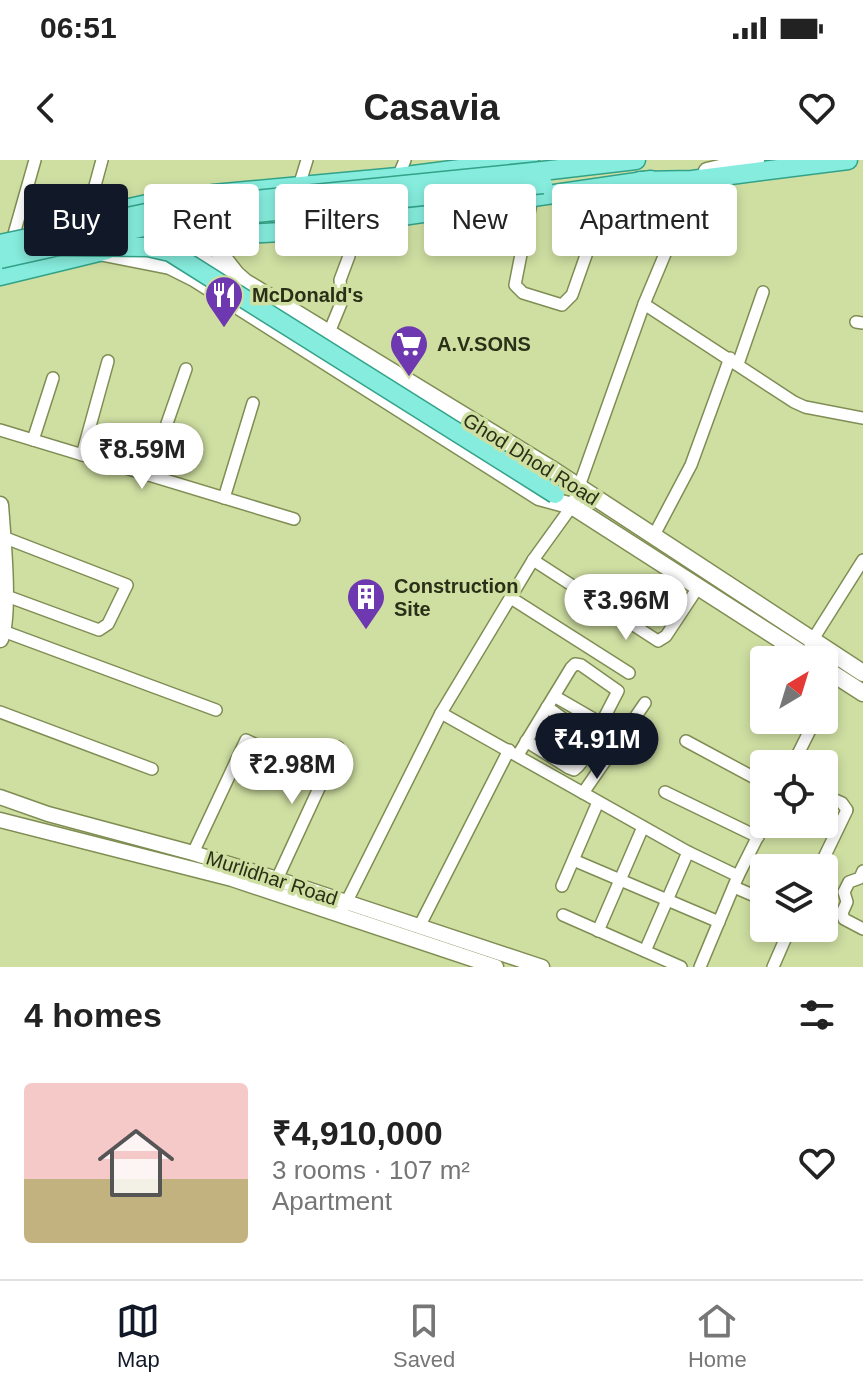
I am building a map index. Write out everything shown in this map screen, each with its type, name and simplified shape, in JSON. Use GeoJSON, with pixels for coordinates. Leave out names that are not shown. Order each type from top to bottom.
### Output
{"type":"FeatureCollection","features":[{"type":"Feature","properties":{"kind":"main road"},"geometry":{"type":"LineString","coordinates":[[408,214],[537,178],[636,160]]}},
{"type":"Feature","properties":{"kind":"main road"},"geometry":{"type":"LineString","coordinates":[[687,180],[695,174],[756,160]]}},
{"type":"Feature","properties":{"kind":"main road"},"geometry":{"type":"LineString","coordinates":[[5,238],[165,209],[537,178],[687,180],[848,160]]}},
{"type":"Feature","properties":{"kind":"main road"},"geometry":{"type":"LineString","coordinates":[[310,184],[401,168],[483,162],[537,178],[586,184]]}},
{"type":"Feature","properties":{"kind":"main road"},"geometry":{"type":"LineString","coordinates":[[128,230],[166,222],[537,178]]}},
{"type":"Feature","properties":{"kind":"main road"},"geometry":{"type":"LineString","coordinates":[[634,184],[659,181]]}},
{"type":"Feature","properties":{"kind":"main road"},"geometry":{"type":"LineString","coordinates":[[128,247],[170,252],[564,501]]}},
{"type":"Feature","properties":{"kind":"main road"},"geometry":{"type":"LineString","coordinates":[[0,259],[24,254]]}},
{"type":"Feature","properties":{"kind":"main road"},"geometry":{"type":"LineString","coordinates":[[0,276],[83,256]]}},
{"type":"Feature","properties":{"kind":"main road","name":"Ghod Dhod Road"},"geometry":{"type":"LineString","coordinates":[[120,256],[170,266],[194,278],[539,497],[564,501],[799,646]]}},
{"type":"Feature","properties":{"kind":"main road"},"geometry":{"type":"LineString","coordinates":[[196,256],[215,268],[239,277]]}},
{"type":"Feature","properties":{"kind":"main road","name":"Ghod Dhod Road"},"geometry":{"type":"LineString","coordinates":[[223,256],[239,277],[653,537],[801,646]]}},
{"type":"Feature","properties":{"kind":"main road"},"geometry":{"type":"LineString","coordinates":[[0,505],[3,537],[2,635]]}},
{"type":"Feature","properties":{"kind":"main road","name":"Ghod Dhod Road"},"geometry":{"type":"LineString","coordinates":[[838,663],[863,673]]}},
{"type":"Feature","properties":{"kind":"main road"},"geometry":{"type":"LineString","coordinates":[[838,677],[863,693]]}},
{"type":"Feature","properties":{"kind":"street"},"geometry":{"type":"LineString","coordinates":[[5,238],[35,160]]}},
{"type":"Feature","properties":{"kind":"street"},"geometry":{"type":"LineString","coordinates":[[93,184],[102,160]]}},
{"type":"Feature","properties":{"kind":"street"},"geometry":{"type":"LineString","coordinates":[[300,184],[307,160]]}},
{"type":"Feature","properties":{"kind":"street"},"geometry":{"type":"LineString","coordinates":[[711,184],[717,177]]}},
{"type":"Feature","properties":{"kind":"street"},"geometry":{"type":"LineString","coordinates":[[537,178],[515,285],[523,293],[562,305],[572,295],[586,256]]}},
{"type":"Feature","properties":{"kind":"street"},"geometry":{"type":"LineString","coordinates":[[328,335],[342,301],[340,280],[349,256]]}},
{"type":"Feature","properties":{"kind":"street"},"geometry":{"type":"LineString","coordinates":[[339,916],[441,713],[511,598],[564,501],[578,488],[664,256]]}},
{"type":"Feature","properties":{"kind":"street"},"geometry":{"type":"LineString","coordinates":[[653,537],[691,465],[763,292]]}},
{"type":"Feature","properties":{"kind":"street"},"geometry":{"type":"LineString","coordinates":[[644,304],[799,404],[863,418]]}},
{"type":"Feature","properties":{"kind":"street"},"geometry":{"type":"LineString","coordinates":[[82,455],[108,361]]}},
{"type":"Feature","properties":{"kind":"street"},"geometry":{"type":"LineString","coordinates":[[149,475],[186,369]]}},
{"type":"Feature","properties":{"kind":"street"},"geometry":{"type":"LineString","coordinates":[[33,440],[53,378]]}},
{"type":"Feature","properties":{"kind":"street"},"geometry":{"type":"LineString","coordinates":[[224,498],[253,403]]}},
{"type":"Feature","properties":{"kind":"street"},"geometry":{"type":"LineString","coordinates":[[0,430],[294,519]]}},
{"type":"Feature","properties":{"kind":"street"},"geometry":{"type":"LineString","coordinates":[[2,594],[99,630],[108,624],[127,585],[3,537]]}},
{"type":"Feature","properties":{"kind":"street"},"geometry":{"type":"LineString","coordinates":[[533,560],[658,641],[666,636],[699,586]]}},
{"type":"Feature","properties":{"kind":"street"},"geometry":{"type":"LineString","coordinates":[[813,646],[863,560]]}},
{"type":"Feature","properties":{"kind":"street"},"geometry":{"type":"LineString","coordinates":[[511,598],[629,673]]}},
{"type":"Feature","properties":{"kind":"street"},"geometry":{"type":"LineString","coordinates":[[2,635],[216,710]]}},
{"type":"Feature","properties":{"kind":"street"},"geometry":{"type":"LineString","coordinates":[[420,925],[514,753],[526,741],[554,696],[575,664],[618,691],[599,722],[554,696]]}},
{"type":"Feature","properties":{"kind":"street"},"geometry":{"type":"LineString","coordinates":[[583,793],[645,703]]}},
{"type":"Feature","properties":{"kind":"street"},"geometry":{"type":"LineString","coordinates":[[526,741],[569,768],[574,770],[578,767],[591,739],[547,707]]}},
{"type":"Feature","properties":{"kind":"street"},"geometry":{"type":"LineString","coordinates":[[0,712],[152,769]]}},
{"type":"Feature","properties":{"kind":"street"},"geometry":{"type":"LineString","coordinates":[[441,713],[688,852],[750,890]]}},
{"type":"Feature","properties":{"kind":"street"},"geometry":{"type":"LineString","coordinates":[[193,853],[246,740],[324,777]]}},
{"type":"Feature","properties":{"kind":"street"},"geometry":{"type":"LineString","coordinates":[[686,741],[750,775]]}},
{"type":"Feature","properties":{"kind":"street"},"geometry":{"type":"LineString","coordinates":[[277,879],[338,747]]}},
{"type":"Feature","properties":{"kind":"street"},"geometry":{"type":"LineString","coordinates":[[665,792],[750,833]]}},
{"type":"Feature","properties":{"kind":"street","name":"Murlidhar Road"},"geometry":{"type":"LineString","coordinates":[[0,797],[48,814],[277,879],[542,967]]}},
{"type":"Feature","properties":{"kind":"street"},"geometry":{"type":"LineString","coordinates":[[838,801],[847,810],[838,829]]}},
{"type":"Feature","properties":{"kind":"street"},"geometry":{"type":"LineString","coordinates":[[562,886],[598,802]]}},
{"type":"Feature","properties":{"kind":"street","name":"Murlidhar Road"},"geometry":{"type":"LineString","coordinates":[[0,820],[232,879],[496,967]]}},
{"type":"Feature","properties":{"kind":"street"},"geometry":{"type":"LineString","coordinates":[[598,931],[643,827]]}},
{"type":"Feature","properties":{"kind":"street"},"geometry":{"type":"LineString","coordinates":[[700,967],[758,838]]}},
{"type":"Feature","properties":{"kind":"street"},"geometry":{"type":"LineString","coordinates":[[645,951],[688,852]]}},
{"type":"Feature","properties":{"kind":"street"},"geometry":{"type":"LineString","coordinates":[[578,862],[719,922]]}},
{"type":"Feature","properties":{"kind":"street"},"geometry":{"type":"LineString","coordinates":[[863,871],[860,878],[849,882],[843,895],[847,902],[842,913],[844,919],[863,929]]}},
{"type":"Feature","properties":{"kind":"street"},"geometry":{"type":"LineString","coordinates":[[563,915],[681,967]]}},
{"type":"Feature","properties":{"kind":"street"},"geometry":{"type":"LineString","coordinates":[[778,966],[786,942]]}},
{"type":"Feature","properties":{"kind":"place","name":"McDonald's"},"geometry":{"type":"Point","coordinates":[224,329]}},
{"type":"Feature","properties":{"kind":"place","name":"A.V.SONS"},"geometry":{"type":"Point","coordinates":[409,378]}},
{"type":"Feature","properties":{"kind":"place","name":"Construction Site"},"geometry":{"type":"Point","coordinates":[366,631]}}]}
